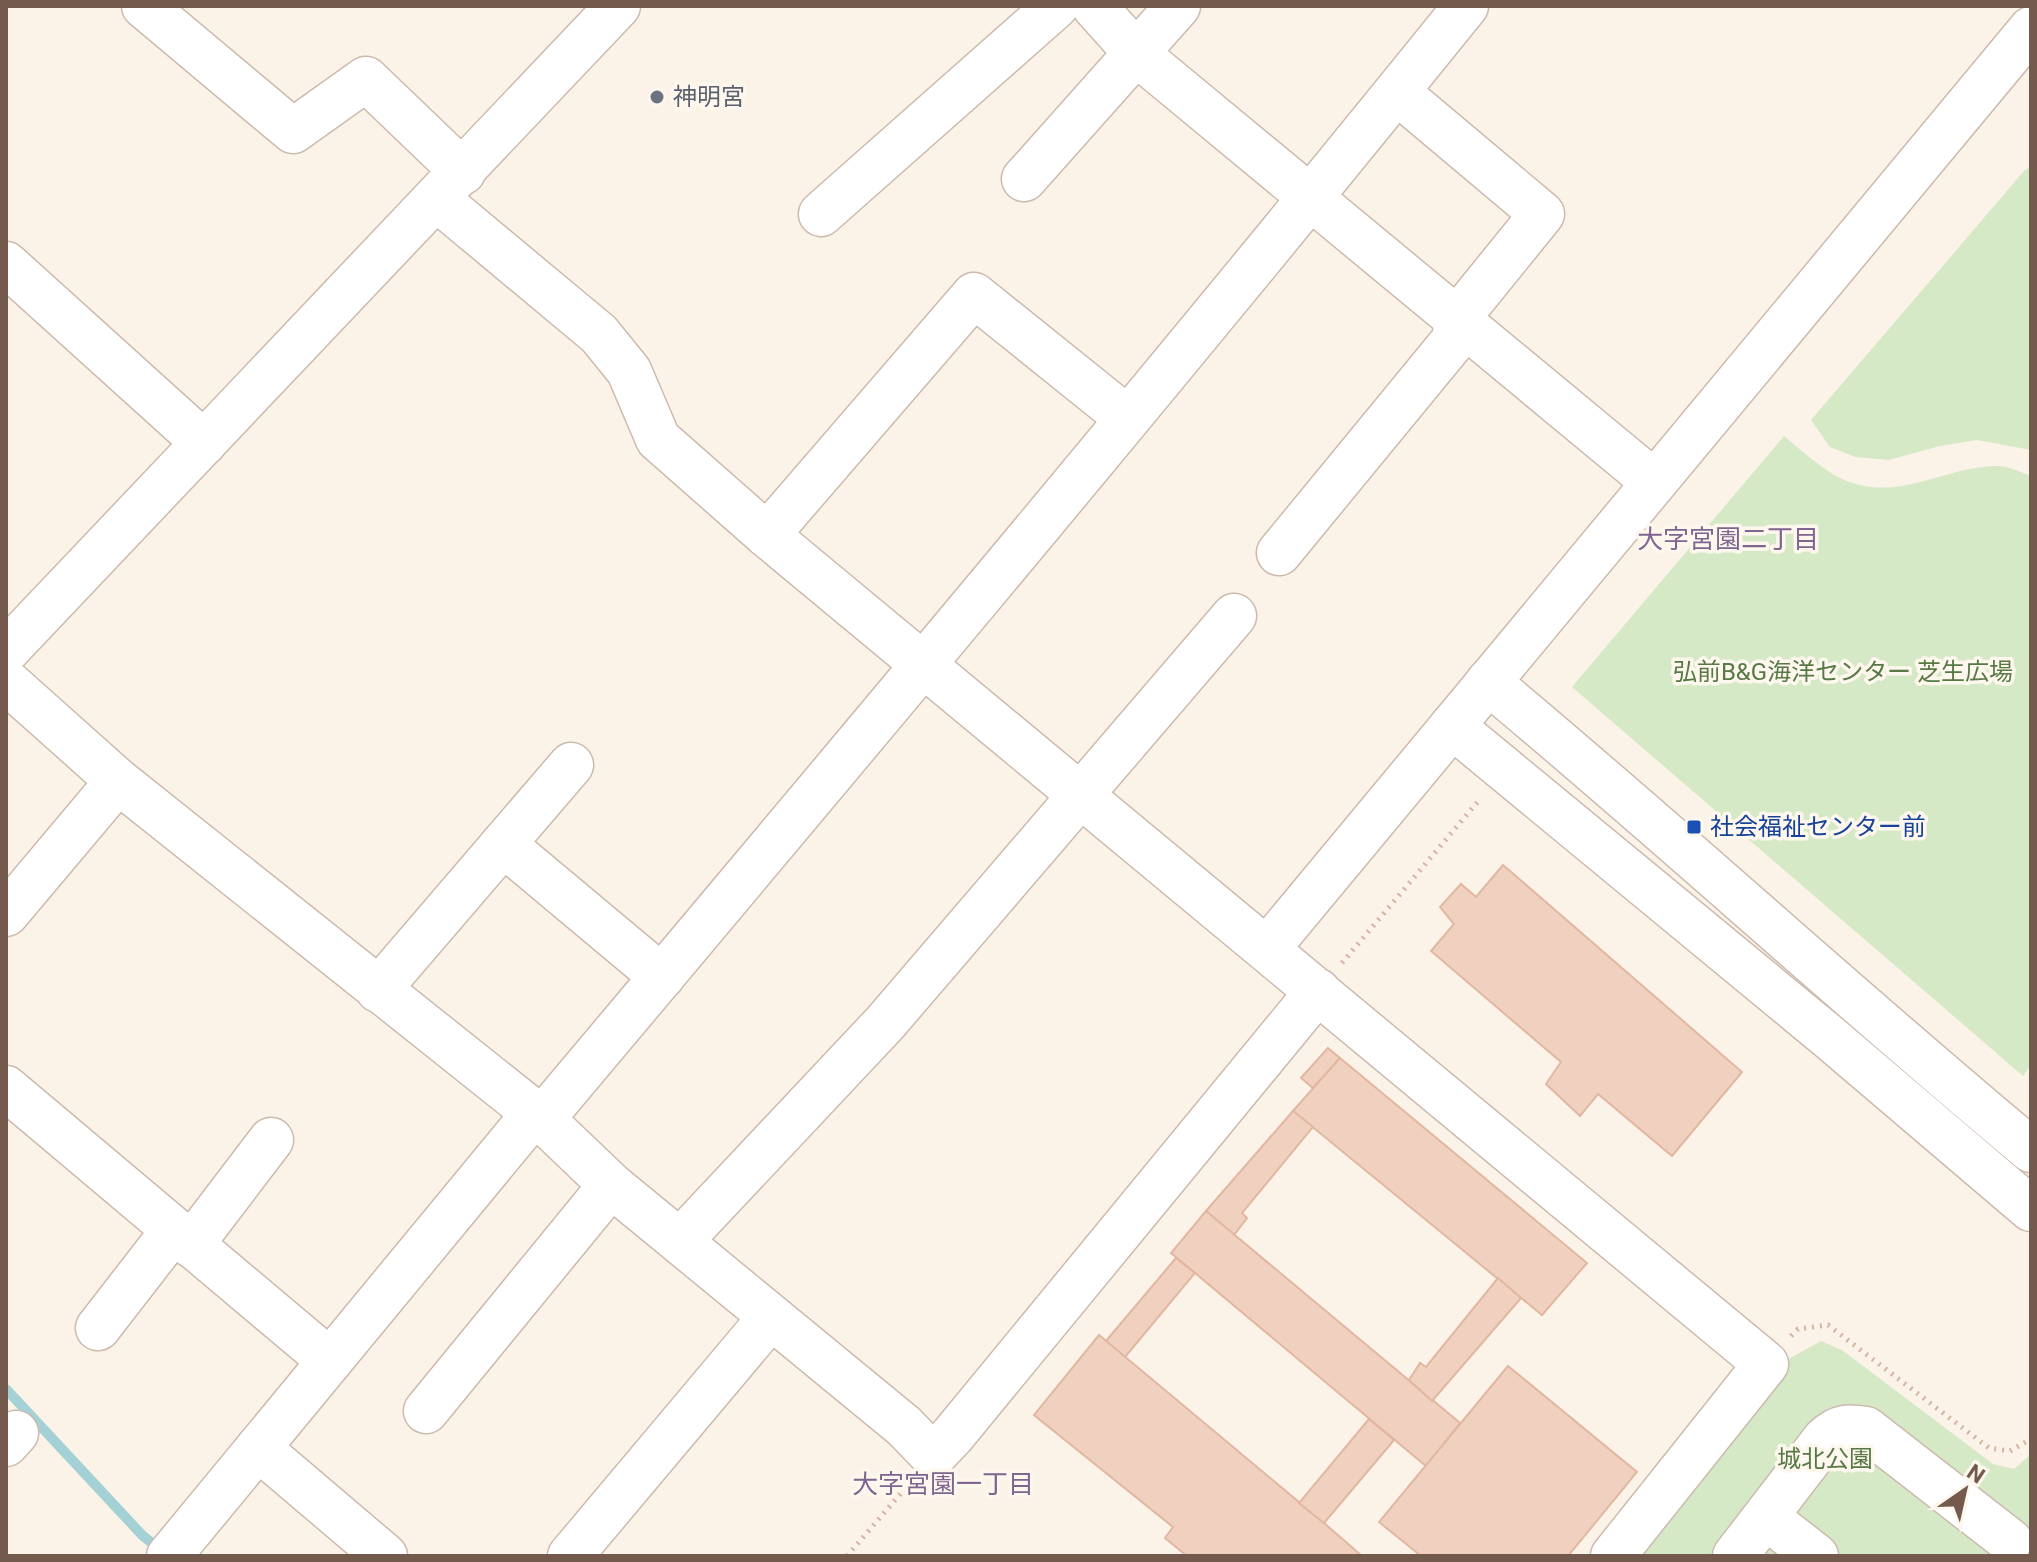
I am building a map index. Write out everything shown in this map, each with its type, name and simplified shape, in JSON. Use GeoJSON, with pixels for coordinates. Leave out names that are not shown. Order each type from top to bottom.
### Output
{"type":"FeatureCollection","features":[{"type":"Feature","properties":{"kind":"street"},"geometry":{"type":"LineString","coordinates":[[144,6],[293,131],[366,79],[450,185],[599,334],[629,371],[658,439],[767,535],[1766,1364],[1613,1556]]}},
{"type":"Feature","properties":{"kind":"street"},"geometry":{"type":"LineString","coordinates":[[6,651],[618,6]]}},
{"type":"Feature","properties":{"kind":"street"},"geometry":{"type":"LineString","coordinates":[[821,214],[1056,6]]}},
{"type":"Feature","properties":{"kind":"street"},"geometry":{"type":"LineString","coordinates":[[1094,6],[1137,54],[1654,482]]}},
{"type":"Feature","properties":{"kind":"street"},"geometry":{"type":"LineString","coordinates":[[1024,179],[1178,6]]}},
{"type":"Feature","properties":{"kind":"street"},"geometry":{"type":"LineString","coordinates":[[172,1552],[523,1127],[542,1119],[662,977],[1311,198],[1466,6]]}},
{"type":"Feature","properties":{"kind":"street"},"geometry":{"type":"LineString","coordinates":[[2012,6],[2031,21]]}},
{"type":"Feature","properties":{"kind":"street"},"geometry":{"type":"LineString","coordinates":[[1267,949],[2031,29]]}},
{"type":"Feature","properties":{"kind":"street"},"geometry":{"type":"LineString","coordinates":[[1279,553],[1454,340],[1457,319],[1542,214],[1397,92]]}},
{"type":"Feature","properties":{"kind":"street"},"geometry":{"type":"LineString","coordinates":[[6,264],[204,443]]}},
{"type":"Feature","properties":{"kind":"street"},"geometry":{"type":"LineString","coordinates":[[767,535],[974,295],[1127,418]]}},
{"type":"Feature","properties":{"kind":"street"},"geometry":{"type":"LineString","coordinates":[[680,1241],[885,1023],[1234,616]]}},
{"type":"Feature","properties":{"kind":"street"},"geometry":{"type":"LineString","coordinates":[[6,681],[118,781],[542,1119],[611,1185],[904,1426],[933,1456],[1318,991]]}},
{"type":"Feature","properties":{"kind":"street"},"geometry":{"type":"LineString","coordinates":[[1488,682],[1678,843],[1920,1058],[2031,1150]]}},
{"type":"Feature","properties":{"kind":"street"},"geometry":{"type":"LineString","coordinates":[[1452,726],[1841,1047],[2031,1209]]}},
{"type":"Feature","properties":{"kind":"street"},"geometry":{"type":"LineString","coordinates":[[378,990],[571,765]]}},
{"type":"Feature","properties":{"kind":"street"},"geometry":{"type":"LineString","coordinates":[[6,914],[118,781]]}},
{"type":"Feature","properties":{"kind":"street"},"geometry":{"type":"LineString","coordinates":[[503,844],[662,977]]}},
{"type":"Feature","properties":{"kind":"street"},"geometry":{"type":"LineString","coordinates":[[6,1088],[330,1361]]}},
{"type":"Feature","properties":{"kind":"street"},"geometry":{"type":"LineString","coordinates":[[98,1328],[271,1140]]}},
{"type":"Feature","properties":{"kind":"street"},"geometry":{"type":"LineString","coordinates":[[426,1411],[611,1185]]}},
{"type":"Feature","properties":{"kind":"street"},"geometry":{"type":"LineString","coordinates":[[570,1556],[770,1318]]}},
{"type":"Feature","properties":{"kind":"street"},"geometry":{"type":"LineString","coordinates":[[1735,1556],[1825,1439],[1835,1430],[1849,1426],[1866,1429],[2013,1537]]}},
{"type":"Feature","properties":{"kind":"street"},"geometry":{"type":"LineString","coordinates":[[258,1448],[385,1556]]}},
{"type":"Feature","properties":{"kind":"street"},"geometry":{"type":"LineString","coordinates":[[1766,1517],[1816,1556]]}},
{"type":"Feature","properties":{"kind":"path"},"geometry":{"type":"LineString","coordinates":[[1318,991],[1485,794]]}},
{"type":"Feature","properties":{"kind":"path"},"geometry":{"type":"LineString","coordinates":[[1766,1364],[1798,1329],[1828,1325],[1989,1448],[2010,1451],[2031,1439]]}},
{"type":"Feature","properties":{"kind":"path"},"geometry":{"type":"LineString","coordinates":[[847,1556],[933,1456]]}},
{"type":"Feature","properties":{"kind":"green space"},"geometry":{"type":"Polygon","coordinates":[[[2031,166],[2031,450],[1977,440],[1889,460],[1855,457],[1830,447],[1811,420],[2031,166]]]}},
{"type":"Feature","properties":{"kind":"green space","name":"弘前B&G海洋センター 芝生広場"},"geometry":{"type":"Polygon","coordinates":[[[1784,436],[1836,476],[1874,487],[1909,485],[1960,471],[1995,466],[2031,476],[2031,1065],[2023,1076],[1572,687],[1784,436]]]}},
{"type":"Feature","properties":{"kind":"green space","name":"城北公園"},"geometry":{"type":"Polygon","coordinates":[[[1821,1341],[1842,1350],[1993,1464],[2014,1469],[2031,1454],[2031,1556],[1629,1556],[1785,1361],[1821,1341]]]}},
{"type":"Feature","properties":{"kind":"building"},"geometry":{"type":"Polygon","coordinates":[[[1503,865],[1742,1072],[1672,1156],[1598,1094],[1580,1116],[1546,1084],[1561,1062],[1431,951],[1454,924],[1440,907],[1461,884],[1476,897],[1503,865]]]}},
{"type":"Feature","properties":{"kind":"building"},"geometry":{"type":"Polygon","coordinates":[[[1328,1048],[1340,1058],[1313,1088],[1301,1078],[1328,1048]]]}},
{"type":"Feature","properties":{"kind":"building"},"geometry":{"type":"Polygon","coordinates":[[[1340,1058],[1587,1263],[1542,1315],[1293,1111],[1340,1058]]]}},
{"type":"Feature","properties":{"kind":"building"},"geometry":{"type":"Polygon","coordinates":[[[1293,1111],[1313,1127],[1242,1213],[1247,1218],[1234,1235],[1206,1211],[1293,1111]]]}},
{"type":"Feature","properties":{"kind":"building"},"geometry":{"type":"Polygon","coordinates":[[[1206,1211],[1460,1423],[1426,1466],[1171,1253],[1206,1211]]]}},
{"type":"Feature","properties":{"kind":"building"},"geometry":{"type":"Polygon","coordinates":[[[1176,1258],[1195,1273],[1125,1357],[1106,1341],[1176,1258]]]}},
{"type":"Feature","properties":{"kind":"building"},"geometry":{"type":"Polygon","coordinates":[[[1498,1278],[1521,1298],[1432,1401],[1409,1380],[1420,1363],[1426,1367],[1498,1278]]]}},
{"type":"Feature","properties":{"kind":"building"},"geometry":{"type":"Polygon","coordinates":[[[1099,1335],[1362,1556],[1187,1556],[1165,1538],[1173,1527],[1034,1415],[1099,1335]]]}},
{"type":"Feature","properties":{"kind":"building"},"geometry":{"type":"Polygon","coordinates":[[[1508,1366],[1637,1472],[1568,1556],[1421,1556],[1379,1522],[1508,1366]]]}},
{"type":"Feature","properties":{"kind":"building"},"geometry":{"type":"Polygon","coordinates":[[[1369,1419],[1394,1440],[1324,1523],[1299,1503],[1369,1419]]]}},
{"type":"Feature","properties":{"kind":"waterway"},"geometry":{"type":"LineString","coordinates":[[6,1389],[143,1536],[161,1550]]}},
{"type":"Feature","properties":{"kind":"place","name":"神明宮"},"geometry":{"type":"Point","coordinates":[657,97]}},
{"type":"Feature","properties":{"kind":"place","name":"社会福祉センター前"},"geometry":{"type":"Point","coordinates":[1694,827]}},
{"type":"Feature","properties":{"kind":"district","name":"大字宮園二丁目"},"geometry":{"type":"Point","coordinates":[1728,539]}},
{"type":"Feature","properties":{"kind":"district","name":"大字宮園一丁目"},"geometry":{"type":"Point","coordinates":[943,1484]}}]}
